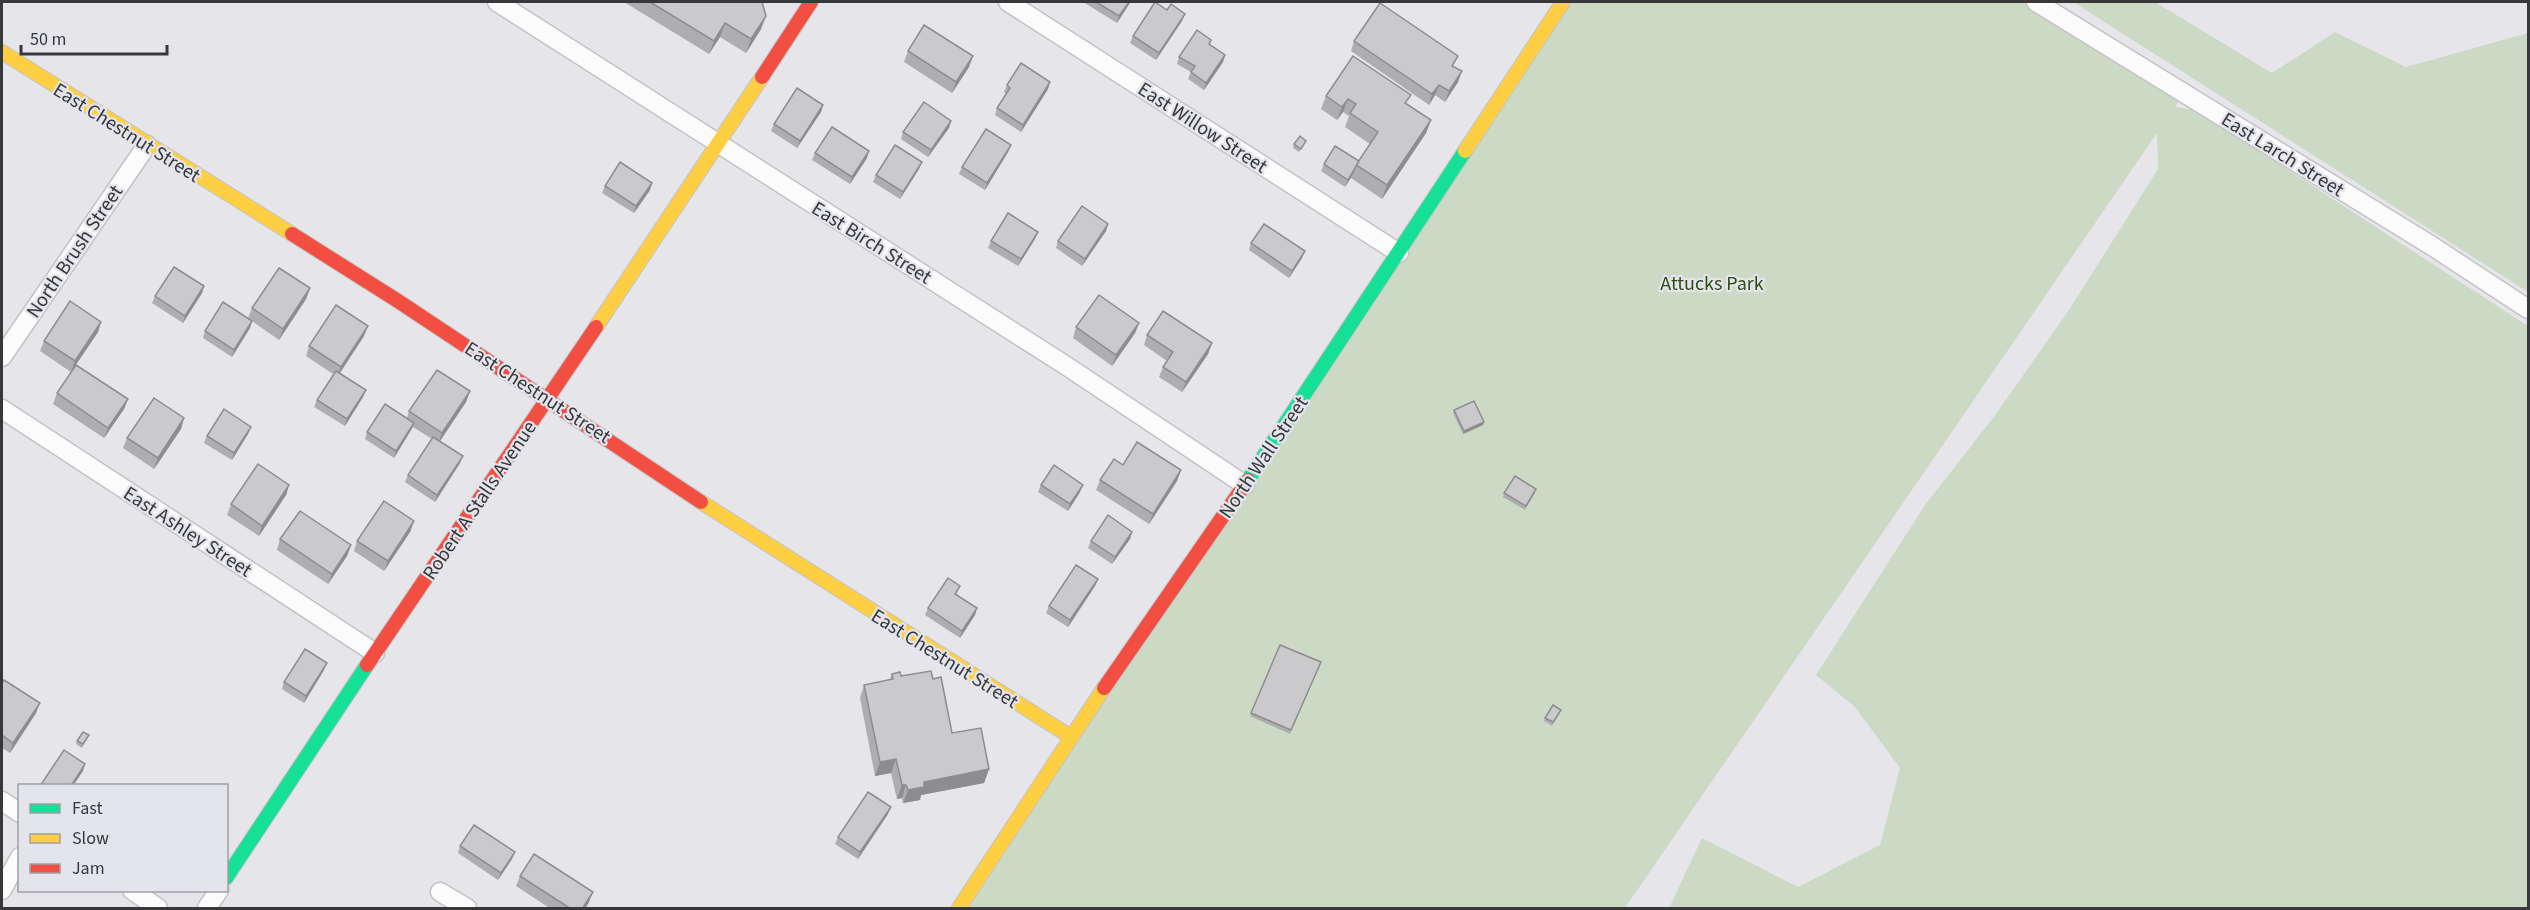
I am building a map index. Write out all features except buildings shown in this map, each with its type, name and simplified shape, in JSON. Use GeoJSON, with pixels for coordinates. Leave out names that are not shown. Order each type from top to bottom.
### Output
{"type":"FeatureCollection","features":[{"type":"Feature","properties":{"kind":"street","name":"East Birch Street"},"geometry":{"type":"LineString","coordinates":[[497,2],[1065,365],[1245,484]]}},
{"type":"Feature","properties":{"kind":"street","name":"Robert A Stalls Avenue"},"geometry":{"type":"LineString","coordinates":[[228,876],[375,653],[549,399],[811,2]]}},
{"type":"Feature","properties":{"kind":"street","name":"East Willow Street"},"geometry":{"type":"LineString","coordinates":[[1008,2],[1399,253]]}},
{"type":"Feature","properties":{"kind":"street","name":"East Larch Street"},"geometry":{"type":"LineString","coordinates":[[2036,2],[2432,246],[2529,309]]}},
{"type":"Feature","properties":{"kind":"street","name":"North Wall Street"},"geometry":{"type":"LineString","coordinates":[[959,909],[1071,737],[1245,484],[1399,253],[1555,4]]}},
{"type":"Feature","properties":{"kind":"street","name":"East Chestnut Street"},"geometry":{"type":"LineString","coordinates":[[2,52],[398,301],[780,554],[1071,737]]}},
{"type":"Feature","properties":{"kind":"street","name":"North Brush Street"},"geometry":{"type":"LineString","coordinates":[[2,357],[147,145]]}},
{"type":"Feature","properties":{"kind":"street","name":"East Ashley Street"},"geometry":{"type":"LineString","coordinates":[[2,409],[375,653]]}},
{"type":"Feature","properties":{"kind":"street"},"geometry":{"type":"LineString","coordinates":[[2,801],[18,812]]}},
{"type":"Feature","properties":{"kind":"street"},"geometry":{"type":"LineString","coordinates":[[2,890],[18,861]]}},
{"type":"Feature","properties":{"kind":"street"},"geometry":{"type":"LineString","coordinates":[[133,892],[158,909]]}},
{"type":"Feature","properties":{"kind":"street"},"geometry":{"type":"LineString","coordinates":[[207,909],[218,892]]}},
{"type":"Feature","properties":{"kind":"street"},"geometry":{"type":"LineString","coordinates":[[440,892],[467,909]]}},
{"type":"Feature","properties":{"kind":"green space","name":"Attucks Park"},"geometry":{"type":"Polygon","coordinates":[[[1562,2],[2036,2],[2184,93],[2175,107],[2196,110],[2528,326],[2528,908],[1669,908],[1702,838],[1798,887],[1880,845],[1900,768],[1855,707],[1816,675],[1925,505],[1993,418],[2069,310],[2158,169],[2157,133],[1625,908],[955,908],[1562,2]]]}},
{"type":"Feature","properties":{"kind":"green space"},"geometry":{"type":"Polygon","coordinates":[[[2073,2],[2155,2],[2272,73],[2335,32],[2406,67],[2528,33],[2528,292],[2073,2]]]}},
{"type":"Feature","properties":{"kind":"traffic: fast"},"geometry":{"type":"LineString","coordinates":[[1248,480],[1465,151]]}},
{"type":"Feature","properties":{"kind":"traffic: fast"},"geometry":{"type":"LineString","coordinates":[[228,875],[367,665]]}},
{"type":"Feature","properties":{"kind":"traffic: slow"},"geometry":{"type":"LineString","coordinates":[[1465,151],[1563,2]]}},
{"type":"Feature","properties":{"kind":"traffic: slow"},"geometry":{"type":"LineString","coordinates":[[2,52],[292,234]]}},
{"type":"Feature","properties":{"kind":"traffic: slow"},"geometry":{"type":"LineString","coordinates":[[596,327],[762,77]]}},
{"type":"Feature","properties":{"kind":"traffic: slow"},"geometry":{"type":"LineString","coordinates":[[701,502],[1071,737]]}},
{"type":"Feature","properties":{"kind":"traffic: slow"},"geometry":{"type":"LineString","coordinates":[[959,908],[1104,688]]}},
{"type":"Feature","properties":{"kind":"traffic: jam"},"geometry":{"type":"LineString","coordinates":[[762,77],[811,2]]}},
{"type":"Feature","properties":{"kind":"traffic: jam"},"geometry":{"type":"LineString","coordinates":[[292,234],[398,301],[701,502]]}},
{"type":"Feature","properties":{"kind":"traffic: jam"},"geometry":{"type":"LineString","coordinates":[[367,665],[596,327]]}},
{"type":"Feature","properties":{"kind":"traffic: jam"},"geometry":{"type":"LineString","coordinates":[[1104,688],[1248,480]]}}]}
